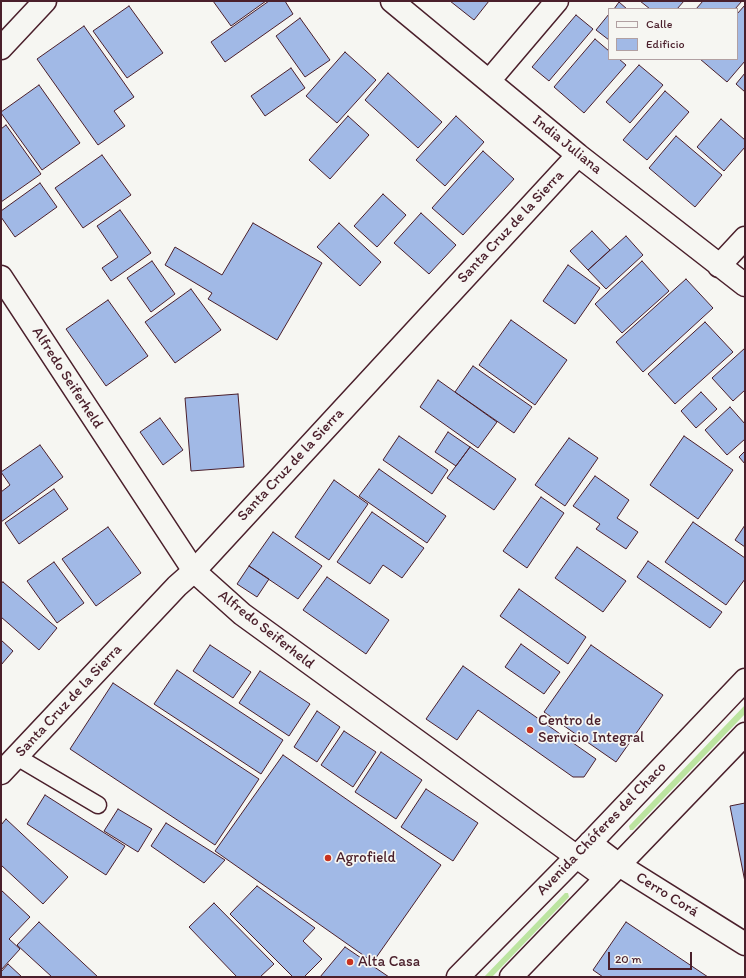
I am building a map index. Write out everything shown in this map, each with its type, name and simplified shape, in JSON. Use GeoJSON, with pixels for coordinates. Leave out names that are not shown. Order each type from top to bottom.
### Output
{"type":"FeatureCollection","features":[{"type":"Feature","properties":{"kind":"street"},"geometry":{"type":"LineString","coordinates":[[1,48],[45,1]]}},
{"type":"Feature","properties":{"kind":"street","name":"India Juliana"},"geometry":{"type":"LineString","coordinates":[[392,1],[578,154],[745,285]]}},
{"type":"Feature","properties":{"kind":"street"},"geometry":{"type":"LineString","coordinates":[[489,81],[557,1]]}},
{"type":"Feature","properties":{"kind":"street","name":"Santa Cruz de la Sierra"},"geometry":{"type":"LineString","coordinates":[[1,773],[177,586],[194,571],[578,154]]}},
{"type":"Feature","properties":{"kind":"street"},"geometry":{"type":"LineString","coordinates":[[719,266],[745,238]]}},
{"type":"Feature","properties":{"kind":"street","name":"Alfredo Seiferheld"},"geometry":{"type":"LineString","coordinates":[[1,278],[194,571],[242,614],[583,850]]}},
{"type":"Feature","properties":{"kind":"street","name":"Avenida Chóferes del Chaco"},"geometry":{"type":"LineString","coordinates":[[458,977],[583,850],[745,680]]}},
{"type":"Feature","properties":{"kind":"street"},"geometry":{"type":"LineString","coordinates":[[511,977],[745,734]]}},
{"type":"Feature","properties":{"kind":"street","name":"Cerro Corá"},"geometry":{"type":"LineString","coordinates":[[583,850],[612,871],[745,944]]}},
{"type":"Feature","properties":{"kind":"lane"},"geometry":{"type":"LineString","coordinates":[[17,757],[98,805]]}},
{"type":"Feature","properties":{"kind":"green space"},"geometry":{"type":"Polygon","coordinates":[[[745,705],[745,714],[633,830],[630,830],[629,826],[745,705]]]}},
{"type":"Feature","properties":{"kind":"green space"},"geometry":{"type":"Polygon","coordinates":[[[565,893],[568,893],[569,897],[492,977],[484,977],[565,893]]]}},
{"type":"Feature","properties":{"kind":"building"},"geometry":{"type":"Polygon","coordinates":[[[213,1],[266,1],[231,26],[213,1]]]}},
{"type":"Feature","properties":{"kind":"building"},"geometry":{"type":"Polygon","coordinates":[[[269,1],[285,1],[293,14],[225,62],[211,42],[269,1]]]}},
{"type":"Feature","properties":{"kind":"building"},"geometry":{"type":"Polygon","coordinates":[[[450,1],[489,1],[474,20],[450,1]]]}},
{"type":"Feature","properties":{"kind":"building"},"geometry":{"type":"Polygon","coordinates":[[[640,1],[684,1],[678,8],[649,8],[640,1]]]}},
{"type":"Feature","properties":{"kind":"building"},"geometry":{"type":"Polygon","coordinates":[[[703,1],[742,1],[736,8],[697,8],[703,1]]]}},
{"type":"Feature","properties":{"kind":"building"},"geometry":{"type":"Polygon","coordinates":[[[619,2],[626,8],[615,8],[619,2]]]}},
{"type":"Feature","properties":{"kind":"building"},"geometry":{"type":"Polygon","coordinates":[[[745,5],[745,61],[727,82],[701,60],[738,60],[738,13],[745,5]]]}},
{"type":"Feature","properties":{"kind":"building"},"geometry":{"type":"Polygon","coordinates":[[[129,6],[163,53],[127,78],[93,31],[129,6]]]}},
{"type":"Feature","properties":{"kind":"building"},"geometry":{"type":"Polygon","coordinates":[[[576,15],[593,29],[549,81],[532,67],[576,15]]]}},
{"type":"Feature","properties":{"kind":"building"},"geometry":{"type":"Polygon","coordinates":[[[608,15],[608,39],[596,30],[608,15]]]}},
{"type":"Feature","properties":{"kind":"building"},"geometry":{"type":"Polygon","coordinates":[[[300,18],[330,60],[305,77],[276,36],[300,18]]]}},
{"type":"Feature","properties":{"kind":"building"},"geometry":{"type":"Polygon","coordinates":[[[84,26],[134,97],[114,111],[125,126],[98,145],[37,59],[84,26]]]}},
{"type":"Feature","properties":{"kind":"building"},"geometry":{"type":"Polygon","coordinates":[[[595,39],[608,50],[608,60],[620,60],[626,65],[584,113],[554,87],[595,39]]]}},
{"type":"Feature","properties":{"kind":"building"},"geometry":{"type":"Polygon","coordinates":[[[345,52],[376,80],[337,123],[306,96],[345,52]]]}},
{"type":"Feature","properties":{"kind":"building"},"geometry":{"type":"Polygon","coordinates":[[[639,65],[663,85],[630,123],[606,102],[639,65]]]}},
{"type":"Feature","properties":{"kind":"building"},"geometry":{"type":"Polygon","coordinates":[[[291,68],[305,88],[265,116],[251,96],[291,68]]]}},
{"type":"Feature","properties":{"kind":"building"},"geometry":{"type":"Polygon","coordinates":[[[388,73],[442,122],[418,148],[365,100],[388,73]]]}},
{"type":"Feature","properties":{"kind":"building"},"geometry":{"type":"Polygon","coordinates":[[[745,73],[745,92],[736,84],[745,73]]]}},
{"type":"Feature","properties":{"kind":"building"},"geometry":{"type":"Polygon","coordinates":[[[39,85],[80,143],[42,170],[1,113],[39,85]]]}},
{"type":"Feature","properties":{"kind":"building"},"geometry":{"type":"Polygon","coordinates":[[[665,91],[689,112],[647,160],[623,140],[665,91]]]}},
{"type":"Feature","properties":{"kind":"building"},"geometry":{"type":"Polygon","coordinates":[[[348,116],[369,135],[330,179],[309,160],[348,116]]]}},
{"type":"Feature","properties":{"kind":"building"},"geometry":{"type":"Polygon","coordinates":[[[456,116],[484,142],[445,186],[416,160],[456,116]]]}},
{"type":"Feature","properties":{"kind":"building"},"geometry":{"type":"Polygon","coordinates":[[[721,119],[745,140],[745,147],[724,171],[697,147],[721,119]]]}},
{"type":"Feature","properties":{"kind":"building"},"geometry":{"type":"Polygon","coordinates":[[[6,125],[41,174],[1,202],[1,129],[6,125]]]}},
{"type":"Feature","properties":{"kind":"building"},"geometry":{"type":"Polygon","coordinates":[[[676,136],[722,175],[695,207],[649,168],[676,136]]]}},
{"type":"Feature","properties":{"kind":"building"},"geometry":{"type":"Polygon","coordinates":[[[483,151],[514,179],[463,235],[432,208],[483,151]]]}},
{"type":"Feature","properties":{"kind":"building"},"geometry":{"type":"Polygon","coordinates":[[[102,155],[131,195],[83,228],[55,188],[102,155]]]}},
{"type":"Feature","properties":{"kind":"building"},"geometry":{"type":"Polygon","coordinates":[[[40,183],[57,207],[15,237],[1,217],[1,211],[40,183]]]}},
{"type":"Feature","properties":{"kind":"building"},"geometry":{"type":"Polygon","coordinates":[[[383,194],[406,215],[377,247],[354,226],[383,194]]]}},
{"type":"Feature","properties":{"kind":"building"},"geometry":{"type":"Polygon","coordinates":[[[120,210],[151,253],[111,281],[102,268],[118,257],[97,226],[120,210]]]}},
{"type":"Feature","properties":{"kind":"building"},"geometry":{"type":"Polygon","coordinates":[[[421,213],[456,245],[429,274],[394,243],[421,213]]]}},
{"type":"Feature","properties":{"kind":"building"},"geometry":{"type":"Polygon","coordinates":[[[253,223],[322,263],[277,340],[208,299],[212,293],[165,265],[175,247],[222,275],[253,223]]]}},
{"type":"Feature","properties":{"kind":"building"},"geometry":{"type":"Polygon","coordinates":[[[339,223],[381,262],[360,286],[317,247],[339,223]]]}},
{"type":"Feature","properties":{"kind":"building"},"geometry":{"type":"Polygon","coordinates":[[[592,231],[610,250],[588,270],[570,251],[592,231]]]}},
{"type":"Feature","properties":{"kind":"building"},"geometry":{"type":"Polygon","coordinates":[[[626,236],[643,255],[606,289],[588,270],[626,236]]]}},
{"type":"Feature","properties":{"kind":"building"},"geometry":{"type":"Polygon","coordinates":[[[152,261],[175,294],[151,312],[127,278],[152,261]]]}},
{"type":"Feature","properties":{"kind":"building"},"geometry":{"type":"Polygon","coordinates":[[[642,261],[669,291],[622,333],[595,304],[642,261]]]}},
{"type":"Feature","properties":{"kind":"building"},"geometry":{"type":"Polygon","coordinates":[[[568,265],[600,288],[575,324],[543,301],[568,265]]]}},
{"type":"Feature","properties":{"kind":"building"},"geometry":{"type":"Polygon","coordinates":[[[686,279],[713,308],[643,372],[616,342],[686,279]]]}},
{"type":"Feature","properties":{"kind":"building"},"geometry":{"type":"Polygon","coordinates":[[[191,289],[221,330],[175,363],[145,322],[191,289]]]}},
{"type":"Feature","properties":{"kind":"building"},"geometry":{"type":"Polygon","coordinates":[[[108,300],[148,356],[106,386],[66,329],[108,300]]]}},
{"type":"Feature","properties":{"kind":"building"},"geometry":{"type":"Polygon","coordinates":[[[511,320],[567,360],[535,405],[479,365],[511,320]]]}},
{"type":"Feature","properties":{"kind":"building"},"geometry":{"type":"Polygon","coordinates":[[[705,322],[733,352],[675,404],[648,374],[705,322]]]}},
{"type":"Feature","properties":{"kind":"building"},"geometry":{"type":"Polygon","coordinates":[[[745,348],[745,390],[733,401],[712,378],[745,348]]]}},
{"type":"Feature","properties":{"kind":"building"},"geometry":{"type":"Polygon","coordinates":[[[473,366],[532,407],[514,433],[455,392],[473,366]]]}},
{"type":"Feature","properties":{"kind":"building"},"geometry":{"type":"Polygon","coordinates":[[[438,380],[497,422],[478,448],[420,407],[438,380]]]}},
{"type":"Feature","properties":{"kind":"building"},"geometry":{"type":"Polygon","coordinates":[[[701,392],[717,409],[696,428],[681,411],[701,392]]]}},
{"type":"Feature","properties":{"kind":"building"},"geometry":{"type":"Polygon","coordinates":[[[238,394],[244,467],[191,471],[185,398],[238,394]]]}},
{"type":"Feature","properties":{"kind":"building"},"geometry":{"type":"Polygon","coordinates":[[[730,407],[745,424],[745,439],[727,455],[705,430],[730,407]]]}},
{"type":"Feature","properties":{"kind":"building"},"geometry":{"type":"Polygon","coordinates":[[[160,418],[183,450],[163,465],[140,432],[160,418]]]}},
{"type":"Feature","properties":{"kind":"building"},"geometry":{"type":"Polygon","coordinates":[[[448,432],[470,447],[456,466],[435,452],[448,432]]]}},
{"type":"Feature","properties":{"kind":"building"},"geometry":{"type":"Polygon","coordinates":[[[399,436],[448,470],[432,494],[383,460],[399,436]]]}},
{"type":"Feature","properties":{"kind":"building"},"geometry":{"type":"Polygon","coordinates":[[[684,436],[733,470],[698,519],[650,485],[684,436]]]}},
{"type":"Feature","properties":{"kind":"building"},"geometry":{"type":"Polygon","coordinates":[[[569,438],[598,458],[565,506],[535,485],[569,438]]]}},
{"type":"Feature","properties":{"kind":"building"},"geometry":{"type":"Polygon","coordinates":[[[40,445],[63,477],[1,522],[1,492],[10,485],[1,472],[40,445]]]}},
{"type":"Feature","properties":{"kind":"building"},"geometry":{"type":"Polygon","coordinates":[[[470,447],[516,479],[494,510],[447,478],[470,447]]]}},
{"type":"Feature","properties":{"kind":"building"},"geometry":{"type":"Polygon","coordinates":[[[745,451],[745,464],[739,457],[745,451]]]}},
{"type":"Feature","properties":{"kind":"building"},"geometry":{"type":"Polygon","coordinates":[[[379,469],[446,516],[427,543],[359,496],[379,469]]]}},
{"type":"Feature","properties":{"kind":"building"},"geometry":{"type":"Polygon","coordinates":[[[595,476],[629,500],[617,518],[638,532],[626,549],[596,529],[600,524],[573,506],[595,476]]]}},
{"type":"Feature","properties":{"kind":"building"},"geometry":{"type":"Polygon","coordinates":[[[334,480],[368,504],[329,560],[295,537],[334,480]]]}},
{"type":"Feature","properties":{"kind":"building"},"geometry":{"type":"Polygon","coordinates":[[[54,489],[68,509],[19,544],[5,523],[54,489]]]}},
{"type":"Feature","properties":{"kind":"building"},"geometry":{"type":"Polygon","coordinates":[[[541,497],[564,513],[527,568],[503,551],[541,497]]]}},
{"type":"Feature","properties":{"kind":"building"},"geometry":{"type":"Polygon","coordinates":[[[372,512],[424,548],[402,578],[383,565],[370,584],[337,562],[372,512]]]}},
{"type":"Feature","properties":{"kind":"building"},"geometry":{"type":"Polygon","coordinates":[[[693,522],[745,558],[745,579],[726,605],[665,562],[693,522]]]}},
{"type":"Feature","properties":{"kind":"building"},"geometry":{"type":"Polygon","coordinates":[[[745,525],[745,547],[735,540],[745,525]]]}},
{"type":"Feature","properties":{"kind":"building"},"geometry":{"type":"Polygon","coordinates":[[[108,527],[141,573],[96,606],[62,559],[108,527]]]}},
{"type":"Feature","properties":{"kind":"building"},"geometry":{"type":"Polygon","coordinates":[[[273,532],[322,566],[298,599],[249,566],[273,532]]]}},
{"type":"Feature","properties":{"kind":"building"},"geometry":{"type":"Polygon","coordinates":[[[577,547],[626,581],[603,612],[555,578],[577,547]]]}},
{"type":"Feature","properties":{"kind":"building"},"geometry":{"type":"Polygon","coordinates":[[[648,561],[722,612],[710,628],[637,577],[648,561]]]}},
{"type":"Feature","properties":{"kind":"building"},"geometry":{"type":"Polygon","coordinates":[[[54,562],[84,603],[57,623],[27,581],[54,562]]]}},
{"type":"Feature","properties":{"kind":"building"},"geometry":{"type":"Polygon","coordinates":[[[249,566],[269,579],[257,597],[237,584],[249,566]]]}},
{"type":"Feature","properties":{"kind":"building"},"geometry":{"type":"Polygon","coordinates":[[[327,577],[389,620],[366,654],[303,610],[327,577]]]}},
{"type":"Feature","properties":{"kind":"building"},"geometry":{"type":"Polygon","coordinates":[[[3,582],[57,628],[39,650],[1,617],[1,583],[3,582]]]}},
{"type":"Feature","properties":{"kind":"building"},"geometry":{"type":"Polygon","coordinates":[[[519,589],[586,637],[568,664],[500,616],[519,589]]]}},
{"type":"Feature","properties":{"kind":"building"},"geometry":{"type":"Polygon","coordinates":[[[1,640],[13,651],[1,665],[1,640]]]}},
{"type":"Feature","properties":{"kind":"building"},"geometry":{"type":"Polygon","coordinates":[[[521,644],[560,672],[544,694],[505,667],[521,644]]]}},
{"type":"Feature","properties":{"kind":"building"},"geometry":{"type":"Polygon","coordinates":[[[210,645],[251,672],[233,698],[193,671],[210,645]]]}},
{"type":"Feature","properties":{"kind":"building"},"geometry":{"type":"Polygon","coordinates":[[[591,645],[663,695],[616,762],[544,712],[591,645]]]}},
{"type":"Feature","properties":{"kind":"building","name":"Centro de Servicio Integral"},"geometry":{"type":"Polygon","coordinates":[[[463,666],[596,759],[584,777],[573,777],[478,710],[457,740],[426,719],[463,666]]]}},
{"type":"Feature","properties":{"kind":"building"},"geometry":{"type":"Polygon","coordinates":[[[177,670],[283,740],[261,774],[154,704],[177,670]]]}},
{"type":"Feature","properties":{"kind":"building"},"geometry":{"type":"Polygon","coordinates":[[[260,671],[310,704],[289,736],[239,703],[260,671]]]}},
{"type":"Feature","properties":{"kind":"building"},"geometry":{"type":"Polygon","coordinates":[[[113,683],[259,779],[215,845],[70,749],[113,683]]]}},
{"type":"Feature","properties":{"kind":"building"},"geometry":{"type":"Polygon","coordinates":[[[317,711],[340,727],[317,762],[294,747],[317,711]]]}},
{"type":"Feature","properties":{"kind":"building"},"geometry":{"type":"Polygon","coordinates":[[[344,731],[376,752],[353,787],[321,765],[344,731]]]}},
{"type":"Feature","properties":{"kind":"building"},"geometry":{"type":"Polygon","coordinates":[[[381,752],[422,780],[396,819],[355,792],[381,752]]]}},
{"type":"Feature","properties":{"kind":"building","name":"Agrofield"},"geometry":{"type":"Polygon","coordinates":[[[283,755],[441,865],[373,962],[215,851],[283,755]]]}},
{"type":"Feature","properties":{"kind":"building"},"geometry":{"type":"Polygon","coordinates":[[[426,789],[478,823],[453,861],[401,827],[426,789]]]}},
{"type":"Feature","properties":{"kind":"building"},"geometry":{"type":"Polygon","coordinates":[[[45,795],[125,846],[106,875],[27,824],[45,795]]]}},
{"type":"Feature","properties":{"kind":"building"},"geometry":{"type":"Polygon","coordinates":[[[745,803],[745,882],[730,806],[745,803]]]}},
{"type":"Feature","properties":{"kind":"building"},"geometry":{"type":"Polygon","coordinates":[[[118,809],[152,829],[138,852],[104,831],[118,809]]]}},
{"type":"Feature","properties":{"kind":"building"},"geometry":{"type":"Polygon","coordinates":[[[6,819],[68,877],[43,904],[1,865],[1,825],[6,819]]]}},
{"type":"Feature","properties":{"kind":"building"},"geometry":{"type":"Polygon","coordinates":[[[166,823],[225,860],[204,883],[151,846],[166,823]]]}},
{"type":"Feature","properties":{"kind":"building"},"geometry":{"type":"Polygon","coordinates":[[[257,886],[315,928],[303,941],[322,959],[304,977],[293,977],[230,914],[257,886]]]}},
{"type":"Feature","properties":{"kind":"building"},"geometry":{"type":"Polygon","coordinates":[[[1,890],[30,917],[9,939],[20,949],[1,970],[1,890]]]}},
{"type":"Feature","properties":{"kind":"building"},"geometry":{"type":"Polygon","coordinates":[[[214,903],[274,964],[260,977],[237,977],[189,927],[214,903]]]}},
{"type":"Feature","properties":{"kind":"building"},"geometry":{"type":"Polygon","coordinates":[[[39,922],[98,977],[52,977],[17,945],[39,922]]]}},
{"type":"Feature","properties":{"kind":"building"},"geometry":{"type":"Polygon","coordinates":[[[626,922],[708,977],[603,977],[593,970],[626,922]]]}},
{"type":"Feature","properties":{"kind":"building","name":"Alta Casa"},"geometry":{"type":"Polygon","coordinates":[[[345,947],[389,977],[320,977],[345,947]]]}},
{"type":"Feature","properties":{"kind":"building"},"geometry":{"type":"Polygon","coordinates":[[[8,964],[22,977],[1,977],[1,972],[8,964]]]}},
{"type":"Feature","properties":{"kind":"place","name":"Centro de Servicio Integral"},"geometry":{"type":"Point","coordinates":[530,730]}},
{"type":"Feature","properties":{"kind":"place","name":"Agrofield"},"geometry":{"type":"Point","coordinates":[328,858]}},
{"type":"Feature","properties":{"kind":"place","name":"Alta Casa"},"geometry":{"type":"Point","coordinates":[350,962]}}]}
